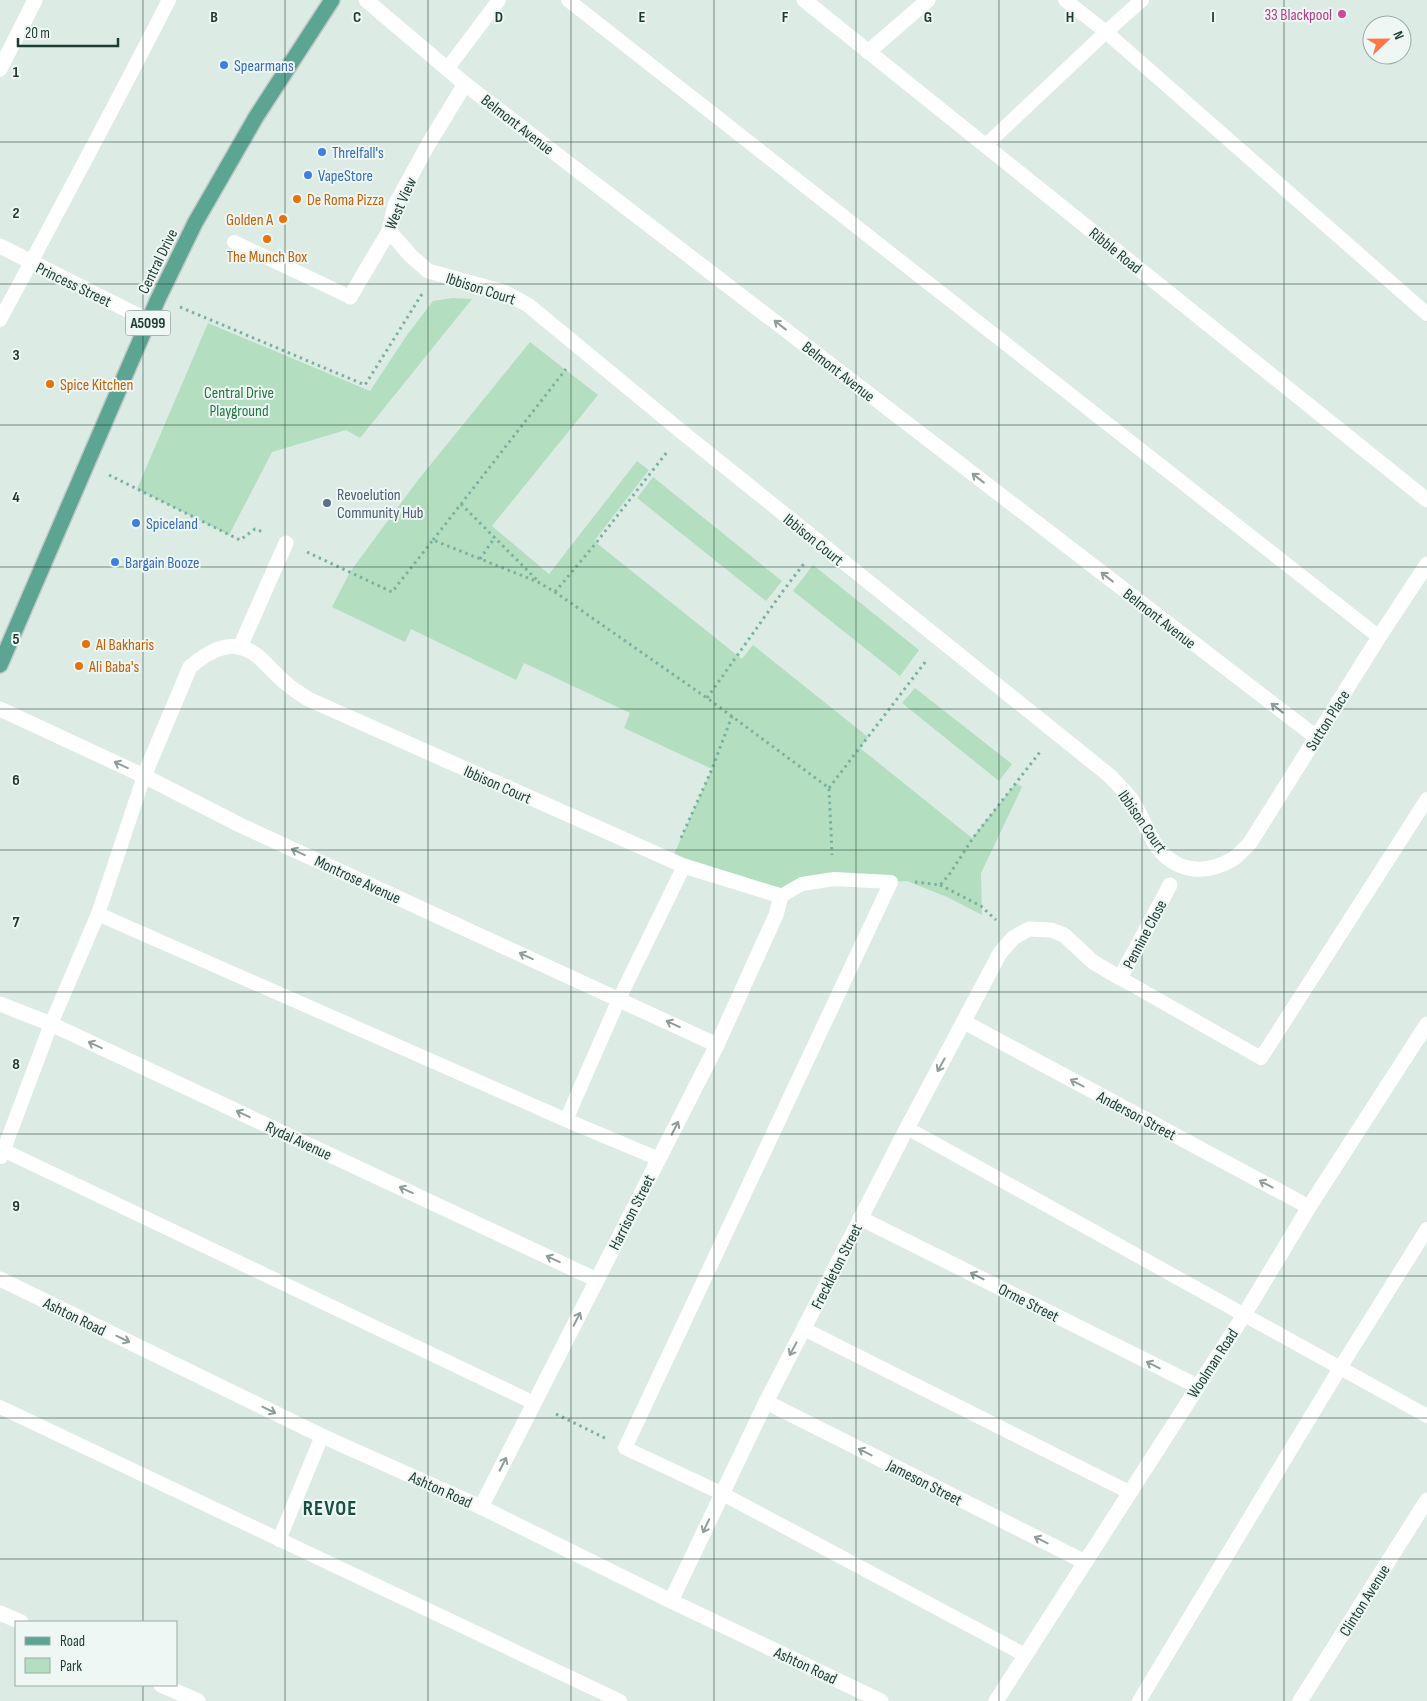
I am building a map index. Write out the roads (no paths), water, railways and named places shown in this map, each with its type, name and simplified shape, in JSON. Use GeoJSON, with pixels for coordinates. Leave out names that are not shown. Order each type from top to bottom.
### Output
{"type":"FeatureCollection","features":[{"type":"Feature","properties":{"kind":"main road","name":"Central Drive"},"geometry":{"type":"LineString","coordinates":[[0,665],[158,298],[195,223],[256,117],[332,0]]}},
{"type":"Feature","properties":{"kind":"street"},"geometry":{"type":"LineString","coordinates":[[0,69],[35,0]]}},
{"type":"Feature","properties":{"kind":"street","name":"Belmont Avenue"},"geometry":{"type":"LineString","coordinates":[[366,0],[465,84],[1316,737]]}},
{"type":"Feature","properties":{"kind":"street","name":"Ribble Road"},"geometry":{"type":"LineString","coordinates":[[804,0],[1427,500]]}},
{"type":"Feature","properties":{"kind":"street"},"geometry":{"type":"LineString","coordinates":[[868,52],[928,0]]}},
{"type":"Feature","properties":{"kind":"street","name":"West View"},"geometry":{"type":"LineString","coordinates":[[350,297],[389,231],[395,205],[429,143],[465,84]]}},
{"type":"Feature","properties":{"kind":"street","name":"Ibbison Court"},"geometry":{"type":"LineString","coordinates":[[389,231],[411,256],[428,271],[504,292],[528,305],[682,432],[1110,776],[1130,798],[1158,847],[1170,859],[1180,865],[1199,870],[1217,867]]}},
{"type":"Feature","properties":{"kind":"street","name":"Princess Street"},"geometry":{"type":"LineString","coordinates":[[0,246],[149,321]]}},
{"type":"Feature","properties":{"kind":"street"},"geometry":{"type":"LineString","coordinates":[[144,776],[190,667],[202,656],[221,646],[240,648],[286,543]]}},
{"type":"Feature","properties":{"kind":"street","name":"Sutton Place"},"geometry":{"type":"LineString","coordinates":[[1217,867],[1234,858],[1250,843],[1427,564]]}},
{"type":"Feature","properties":{"kind":"street","name":"Ibbison Court"},"geometry":{"type":"LineString","coordinates":[[240,648],[258,656],[288,686],[308,699],[678,863],[781,896]]}},
{"type":"Feature","properties":{"kind":"street","name":"Montrose Avenue"},"geometry":{"type":"LineString","coordinates":[[0,709],[144,776],[248,829],[717,1045]]}},
{"type":"Feature","properties":{"kind":"street","name":"Pennine Close"},"geometry":{"type":"LineString","coordinates":[[1013,938],[1029,929],[1039,928],[1058,932],[1072,942],[1093,962],[1120,978],[1170,885]]}},
{"type":"Feature","properties":{"kind":"street","name":"Harrison Street"},"geometry":{"type":"LineString","coordinates":[[481,1507],[717,1045],[776,915],[781,896]]}},
{"type":"Feature","properties":{"kind":"street","name":"Freckleton Street"},"geometry":{"type":"LineString","coordinates":[[672,1601],[766,1402],[860,1218],[1000,953],[1013,938]]}},
{"type":"Feature","properties":{"kind":"street","name":"Rydal Avenue"},"geometry":{"type":"LineString","coordinates":[[0,1004],[51,1024],[597,1280]]}},
{"type":"Feature","properties":{"kind":"street","name":"Anderson Street"},"geometry":{"type":"LineString","coordinates":[[964,1022],[1309,1207]]}},
{"type":"Feature","properties":{"kind":"street","name":"Woolman Road"},"geometry":{"type":"LineString","coordinates":[[996,1701],[1244,1315],[1309,1207],[1427,1024]]}},
{"type":"Feature","properties":{"kind":"street","name":"Orme Street"},"geometry":{"type":"LineString","coordinates":[[860,1218],[1197,1386]]}},
{"type":"Feature","properties":{"kind":"street","name":"Ashton Road"},"geometry":{"type":"LineString","coordinates":[[0,1279],[322,1436],[481,1507],[881,1701]]}},
{"type":"Feature","properties":{"kind":"street","name":"Jameson Street"},"geometry":{"type":"LineString","coordinates":[[766,1402],[1085,1562]]}},
{"type":"Feature","properties":{"kind":"street","name":"Clinton Avenue"},"geometry":{"type":"LineString","coordinates":[[1300,1701],[1427,1500]]}},
{"type":"Feature","properties":{"kind":"street"},"geometry":{"type":"LineString","coordinates":[[0,1613],[19,1621]]}},
{"type":"Feature","properties":{"kind":"street"},"geometry":{"type":"LineString","coordinates":[[163,1686],[198,1701]]}},
{"type":"Feature","properties":{"kind":"lane"},"geometry":{"type":"LineString","coordinates":[[0,320],[170,0]]}},
{"type":"Feature","properties":{"kind":"lane"},"geometry":{"type":"LineString","coordinates":[[446,69],[499,0]]}},
{"type":"Feature","properties":{"kind":"lane"},"geometry":{"type":"LineString","coordinates":[[568,0],[1379,637]]}},
{"type":"Feature","properties":{"kind":"lane"},"geometry":{"type":"LineString","coordinates":[[1065,0],[1106,32],[1427,314]]}},
{"type":"Feature","properties":{"kind":"lane"},"geometry":{"type":"LineString","coordinates":[[986,145],[1142,0]]}},
{"type":"Feature","properties":{"kind":"lane"},"geometry":{"type":"LineString","coordinates":[[234,242],[350,297]]}},
{"type":"Feature","properties":{"kind":"lane"},"geometry":{"type":"LineString","coordinates":[[144,776],[98,914],[51,1024],[2,1154],[534,1403]]}},
{"type":"Feature","properties":{"kind":"lane"},"geometry":{"type":"LineString","coordinates":[[1120,978],[1260,1058],[1427,798]]}},
{"type":"Feature","properties":{"kind":"lane"},"geometry":{"type":"LineString","coordinates":[[566,1120],[678,863]]}},
{"type":"Feature","properties":{"kind":"lane"},"geometry":{"type":"LineString","coordinates":[[781,896],[802,884],[834,880],[891,882],[625,1448],[722,1494],[1025,1655]]}},
{"type":"Feature","properties":{"kind":"lane"},"geometry":{"type":"LineString","coordinates":[[98,914],[659,1159]]}},
{"type":"Feature","properties":{"kind":"lane"},"geometry":{"type":"LineString","coordinates":[[907,1128],[1427,1416]]}},
{"type":"Feature","properties":{"kind":"lane"},"geometry":{"type":"LineString","coordinates":[[1139,1701],[1340,1368],[1427,1229]]}},
{"type":"Feature","properties":{"kind":"lane"},"geometry":{"type":"LineString","coordinates":[[804,1329],[1129,1492]]}},
{"type":"Feature","properties":{"kind":"lane"},"geometry":{"type":"LineString","coordinates":[[0,1407],[613,1700]]}},
{"type":"Feature","properties":{"kind":"lane"},"geometry":{"type":"LineString","coordinates":[[279,1540],[322,1436]]}},
{"type":"Feature","properties":{"kind":"place","name":"33 Blackpool"},"geometry":{"type":"Point","coordinates":[1342,14]}},
{"type":"Feature","properties":{"kind":"place","name":"Spearmans"},"geometry":{"type":"Point","coordinates":[224,65]}},
{"type":"Feature","properties":{"kind":"place","name":"Threlfall's"},"geometry":{"type":"Point","coordinates":[322,152]}},
{"type":"Feature","properties":{"kind":"place","name":"VapeStore"},"geometry":{"type":"Point","coordinates":[308,175]}},
{"type":"Feature","properties":{"kind":"place","name":"De Roma Pizza"},"geometry":{"type":"Point","coordinates":[297,199]}},
{"type":"Feature","properties":{"kind":"place","name":"Golden A"},"geometry":{"type":"Point","coordinates":[283,219]}},
{"type":"Feature","properties":{"kind":"place","name":"The Munch Box"},"geometry":{"type":"Point","coordinates":[267,239]}},
{"type":"Feature","properties":{"kind":"place","name":"Spice Kitchen"},"geometry":{"type":"Point","coordinates":[50,384]}},
{"type":"Feature","properties":{"kind":"place","name":"Revoelution Community Hub"},"geometry":{"type":"Point","coordinates":[327,503]}},
{"type":"Feature","properties":{"kind":"place","name":"Spiceland"},"geometry":{"type":"Point","coordinates":[136,523]}},
{"type":"Feature","properties":{"kind":"place","name":"Bargain Booze"},"geometry":{"type":"Point","coordinates":[115,562]}},
{"type":"Feature","properties":{"kind":"place","name":"Al Bakharis"},"geometry":{"type":"Point","coordinates":[86,644]}},
{"type":"Feature","properties":{"kind":"place","name":"Ali Baba's"},"geometry":{"type":"Point","coordinates":[79,666]}},
{"type":"Feature","properties":{"kind":"district","name":"REVOE"},"geometry":{"type":"Point","coordinates":[330,1508]}},
{"type":"Feature","properties":{"kind":"park label","name":"Central Drive Playground"},"geometry":{"type":"Point","coordinates":[239,401]}}]}
